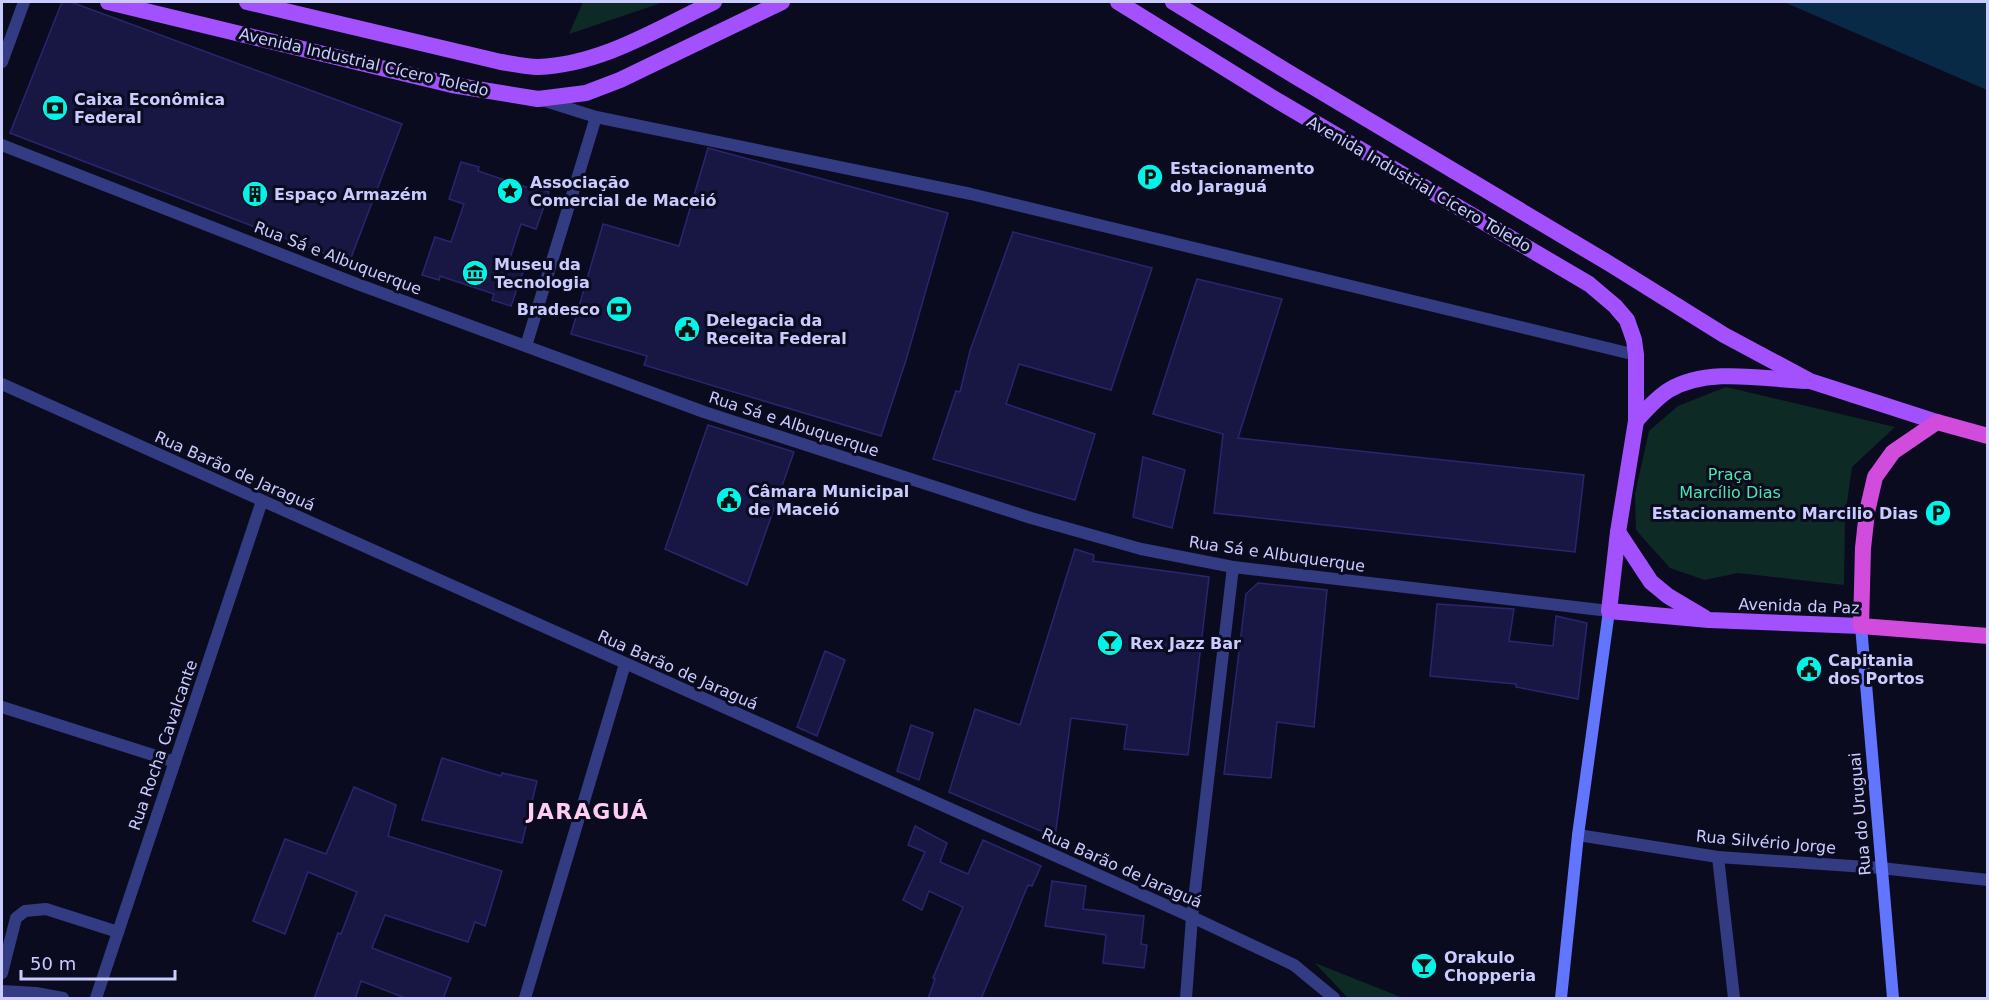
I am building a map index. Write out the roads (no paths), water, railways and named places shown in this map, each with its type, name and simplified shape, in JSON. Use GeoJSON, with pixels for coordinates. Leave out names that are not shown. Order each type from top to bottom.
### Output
{"type":"FeatureCollection","features":[{"type":"Feature","properties":{"kind":"highway"},"geometry":{"type":"LineString","coordinates":[[1861,626],[1863,548],[1867,512],[1875,477],[1893,452],[1937,422],[1988,436]]}},
{"type":"Feature","properties":{"kind":"highway","name":"Avenida da Paz"},"geometry":{"type":"LineString","coordinates":[[1861,626],[1988,636]]}},
{"type":"Feature","properties":{"kind":"main road","name":"Avenida Industrial Cícero Toledo"},"geometry":{"type":"LineString","coordinates":[[108,2],[452,85],[538,99],[586,93],[620,80],[782,2]]}},
{"type":"Feature","properties":{"kind":"main road","name":"Avenida Industrial Cícero Toledo"},"geometry":{"type":"LineString","coordinates":[[247,2],[501,62],[537,67],[569,63],[608,52],[714,2]]}},
{"type":"Feature","properties":{"kind":"main road","name":"Avenida Industrial Cícero Toledo"},"geometry":{"type":"LineString","coordinates":[[1118,2],[1278,101],[1588,284],[1615,306],[1627,320],[1636,355],[1636,421],[1618,532],[1609,611]]}},
{"type":"Feature","properties":{"kind":"main road","name":"Avenida Industrial Cícero Toledo"},"geometry":{"type":"LineString","coordinates":[[1173,2],[1610,264],[1724,335],[1810,381]]}},
{"type":"Feature","properties":{"kind":"main road"},"geometry":{"type":"LineString","coordinates":[[1636,421],[1654,401],[1670,390],[1690,381],[1718,378],[1810,381],[1937,422]]}},
{"type":"Feature","properties":{"kind":"main road"},"geometry":{"type":"LineString","coordinates":[[1618,532],[1651,582],[1668,596],[1708,620]]}},
{"type":"Feature","properties":{"kind":"main road"},"geometry":{"type":"LineString","coordinates":[[1561,999],[1578,835],[1609,611]]}},
{"type":"Feature","properties":{"kind":"main road","name":"Avenida da Paz"},"geometry":{"type":"LineString","coordinates":[[1609,611],[1708,620],[1861,626]]}},
{"type":"Feature","properties":{"kind":"main road","name":"Rua do Uruguai"},"geometry":{"type":"LineString","coordinates":[[1861,626],[1893,999]]}},
{"type":"Feature","properties":{"kind":"street"},"geometry":{"type":"LineString","coordinates":[[2,62],[24,2]]}},
{"type":"Feature","properties":{"kind":"street"},"geometry":{"type":"LineString","coordinates":[[538,99],[596,117],[971,194],[1636,355]]}},
{"type":"Feature","properties":{"kind":"street"},"geometry":{"type":"LineString","coordinates":[[526,346],[596,117]]}},
{"type":"Feature","properties":{"kind":"street","name":"Rua Sá e Albuquerque"},"geometry":{"type":"LineString","coordinates":[[2,145],[352,282],[704,412],[1031,518],[1141,549],[1233,567],[1609,611]]}},
{"type":"Feature","properties":{"kind":"street","name":"Rua Barão de Jaraguá"},"geometry":{"type":"LineString","coordinates":[[2,384],[1192,917],[1294,965],[1334,999]]}},
{"type":"Feature","properties":{"kind":"street","name":"Rua Rocha Cavalcante"},"geometry":{"type":"LineString","coordinates":[[96,999],[262,501]]}},
{"type":"Feature","properties":{"kind":"street"},"geometry":{"type":"LineString","coordinates":[[1186,999],[1192,917],[1233,567]]}},
{"type":"Feature","properties":{"kind":"street"},"geometry":{"type":"LineString","coordinates":[[525,999],[625,664]]}},
{"type":"Feature","properties":{"kind":"street"},"geometry":{"type":"LineString","coordinates":[[2,707],[175,762]]}},
{"type":"Feature","properties":{"kind":"street","name":"Rua Silvério Jorge"},"geometry":{"type":"LineString","coordinates":[[1578,835],[1718,857],[1881,868],[1988,880]]}},
{"type":"Feature","properties":{"kind":"street"},"geometry":{"type":"LineString","coordinates":[[1718,857],[1734,999]]}},
{"type":"Feature","properties":{"kind":"street"},"geometry":{"type":"LineString","coordinates":[[2,973],[16,918],[25,911],[46,909],[118,932]]}},
{"type":"Feature","properties":{"kind":"street"},"geometry":{"type":"LineString","coordinates":[[2,990],[36,993],[63,999]]}},
{"type":"Feature","properties":{"kind":"water"},"geometry":{"type":"Polygon","coordinates":[[[1784,2],[1987,2],[1987,90],[1784,2]]]}},
{"type":"Feature","properties":{"kind":"place","name":"Caixa Econômica Federal"},"geometry":{"type":"Point","coordinates":[55,108]}},
{"type":"Feature","properties":{"kind":"place","name":"Estacionamento do Jaraguá"},"geometry":{"type":"Point","coordinates":[1150,177]}},
{"type":"Feature","properties":{"kind":"place","name":"Associação Comercial de Maceió"},"geometry":{"type":"Point","coordinates":[510,191]}},
{"type":"Feature","properties":{"kind":"place","name":"Espaço Armazém"},"geometry":{"type":"Point","coordinates":[255,194]}},
{"type":"Feature","properties":{"kind":"place","name":"Museu da Tecnologia"},"geometry":{"type":"Point","coordinates":[475,273]}},
{"type":"Feature","properties":{"kind":"place","name":"Bradesco"},"geometry":{"type":"Point","coordinates":[619,309]}},
{"type":"Feature","properties":{"kind":"place","name":"Delegacia da Receita Federal"},"geometry":{"type":"Point","coordinates":[687,329]}},
{"type":"Feature","properties":{"kind":"place","name":"Câmara Municipal de Maceió"},"geometry":{"type":"Point","coordinates":[729,500]}},
{"type":"Feature","properties":{"kind":"place","name":"Estacionamento Marcilio Dias"},"geometry":{"type":"Point","coordinates":[1938,513]}},
{"type":"Feature","properties":{"kind":"place","name":"Rex Jazz Bar"},"geometry":{"type":"Point","coordinates":[1110,643]}},
{"type":"Feature","properties":{"kind":"place","name":"Capitania dos Portos"},"geometry":{"type":"Point","coordinates":[1809,669]}},
{"type":"Feature","properties":{"kind":"place","name":"Orakulo Chopperia"},"geometry":{"type":"Point","coordinates":[1424,966]}},
{"type":"Feature","properties":{"kind":"district","name":"JARAGUÁ"},"geometry":{"type":"Point","coordinates":[588,811]}},
{"type":"Feature","properties":{"kind":"park label","name":"Praça Marcílio Dias"},"geometry":{"type":"Point","coordinates":[1730,483]}}]}
